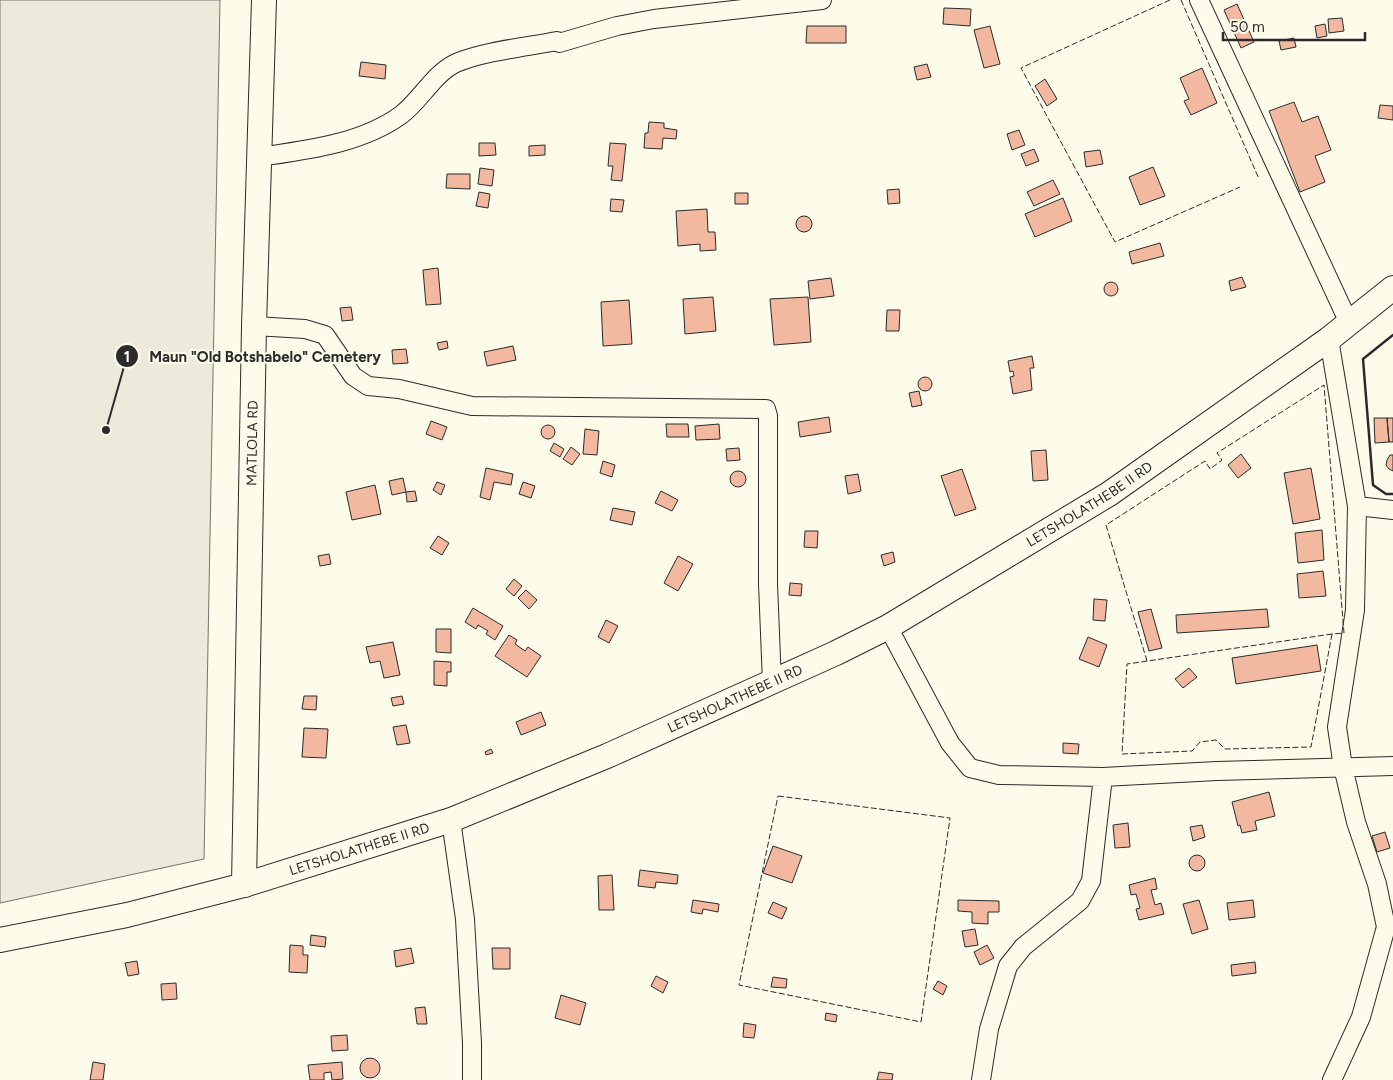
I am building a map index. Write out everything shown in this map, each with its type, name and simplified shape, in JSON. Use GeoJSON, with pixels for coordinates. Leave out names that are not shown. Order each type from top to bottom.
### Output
{"type":"FeatureCollection","features":[{"type":"Feature","properties":{"kind":"street","name":"MATLOLA RD"},"geometry":{"type":"LineString","coordinates":[[244,885],[254,326],[264,0]]}},
{"type":"Feature","properties":{"kind":"street"},"geometry":{"type":"LineString","coordinates":[[259,157],[329,146],[356,137],[402,114],[444,71],[456,63],[481,55],[557,41],[559,43],[617,26],[654,19],[822,0]]}},
{"type":"Feature","properties":{"kind":"street"},"geometry":{"type":"LineString","coordinates":[[1199,0],[1349,323]]}},
{"type":"Feature","properties":{"kind":"street","name":"LETSHOLATHEBE II RD"},"geometry":{"type":"LineString","coordinates":[[0,940],[127,915],[244,885],[451,820],[607,756],[772,683],[888,627],[1109,494],[1329,339],[1393,288]]}},
{"type":"Feature","properties":{"kind":"street"},"geometry":{"type":"LineString","coordinates":[[254,326],[306,329],[325,335],[353,376],[368,386],[400,389],[472,406],[766,409],[768,416],[768,584],[772,683]]}},
{"type":"Feature","properties":{"kind":"street"},"geometry":{"type":"LineString","coordinates":[[1329,339],[1357,506],[1355,610],[1337,727],[1343,767],[1356,822],[1377,884],[1386,927],[1361,1017],[1332,1080]]}},
{"type":"Feature","properties":{"kind":"street"},"geometry":{"type":"LineString","coordinates":[[1357,506],[1393,510]]}},
{"type":"Feature","properties":{"kind":"street"},"geometry":{"type":"LineString","coordinates":[[888,627],[950,744],[970,768],[999,775],[1103,777],[1217,771],[1393,766]]}},
{"type":"Feature","properties":{"kind":"street"},"geometry":{"type":"LineString","coordinates":[[981,1080],[988,1029],[1008,966],[1023,947],[1080,901],[1091,881],[1103,777]]}},
{"type":"Feature","properties":{"kind":"street"},"geometry":{"type":"LineString","coordinates":[[451,820],[465,918],[472,1043],[472,1080]]}},
{"type":"Feature","properties":{"kind":"shaded area"},"geometry":{"type":"Polygon","coordinates":[[[0,0],[220,0],[204,859],[0,903],[0,0]]]}},
{"type":"Feature","properties":{"kind":"building"},"geometry":{"type":"Polygon","coordinates":[[[1237,4],[1254,42],[1241,48],[1224,10],[1237,4]]]}},
{"type":"Feature","properties":{"kind":"building"},"geometry":{"type":"Polygon","coordinates":[[[944,8],[971,9],[970,26],[943,24],[944,8]]]}},
{"type":"Feature","properties":{"kind":"building"},"geometry":{"type":"Polygon","coordinates":[[[1342,18],[1344,31],[1329,33],[1328,19],[1342,18]]]}},
{"type":"Feature","properties":{"kind":"building"},"geometry":{"type":"Polygon","coordinates":[[[1325,24],[1327,36],[1317,38],[1315,26],[1325,24]]]}},
{"type":"Feature","properties":{"kind":"building"},"geometry":{"type":"Polygon","coordinates":[[[807,26],[846,26],[846,43],[806,43],[807,26]]]}},
{"type":"Feature","properties":{"kind":"building"},"geometry":{"type":"Polygon","coordinates":[[[990,26],[1000,64],[984,68],[974,30],[990,26]]]}},
{"type":"Feature","properties":{"kind":"building"},"geometry":{"type":"Polygon","coordinates":[[[1294,38],[1296,47],[1281,50],[1279,41],[1294,38]]]}},
{"type":"Feature","properties":{"kind":"building"},"geometry":{"type":"Polygon","coordinates":[[[361,62],[386,65],[385,79],[359,76],[361,62]]]}},
{"type":"Feature","properties":{"kind":"building"},"geometry":{"type":"Polygon","coordinates":[[[927,64],[931,77],[917,80],[914,67],[927,64]]]}},
{"type":"Feature","properties":{"kind":"building"},"geometry":{"type":"Polygon","coordinates":[[[1202,68],[1217,103],[1191,115],[1184,101],[1189,99],[1180,78],[1202,68]]]}},
{"type":"Feature","properties":{"kind":"building"},"geometry":{"type":"Polygon","coordinates":[[[1045,79],[1057,99],[1047,106],[1035,86],[1045,79]]]}},
{"type":"Feature","properties":{"kind":"building"},"geometry":{"type":"Polygon","coordinates":[[[1294,102],[1302,122],[1318,116],[1331,150],[1315,156],[1325,182],[1300,192],[1269,111],[1294,102]]]}},
{"type":"Feature","properties":{"kind":"building"},"geometry":{"type":"Polygon","coordinates":[[[1380,105],[1393,106],[1393,120],[1378,118],[1380,105]]]}},
{"type":"Feature","properties":{"kind":"building"},"geometry":{"type":"Polygon","coordinates":[[[649,122],[664,123],[664,128],[677,130],[676,139],[663,138],[662,149],[644,148],[645,133],[648,133],[649,122]]]}},
{"type":"Feature","properties":{"kind":"building"},"geometry":{"type":"Polygon","coordinates":[[[1019,130],[1025,145],[1012,150],[1007,134],[1019,130]]]}},
{"type":"Feature","properties":{"kind":"building"},"geometry":{"type":"Polygon","coordinates":[[[479,143],[495,143],[496,155],[479,156],[479,143]]]}},
{"type":"Feature","properties":{"kind":"building"},"geometry":{"type":"Polygon","coordinates":[[[610,143],[626,144],[622,181],[611,180],[613,166],[608,166],[610,143]]]}},
{"type":"Feature","properties":{"kind":"building"},"geometry":{"type":"Polygon","coordinates":[[[545,145],[545,155],[529,156],[529,146],[545,145]]]}},
{"type":"Feature","properties":{"kind":"building"},"geometry":{"type":"Polygon","coordinates":[[[1034,149],[1039,161],[1026,166],[1021,154],[1034,149]]]}},
{"type":"Feature","properties":{"kind":"building"},"geometry":{"type":"Polygon","coordinates":[[[1100,150],[1103,164],[1086,167],[1084,152],[1100,150]]]}},
{"type":"Feature","properties":{"kind":"building"},"geometry":{"type":"Polygon","coordinates":[[[1153,167],[1165,196],[1140,205],[1129,177],[1153,167]]]}},
{"type":"Feature","properties":{"kind":"building"},"geometry":{"type":"Polygon","coordinates":[[[480,168],[494,170],[492,186],[478,184],[480,168]]]}},
{"type":"Feature","properties":{"kind":"building"},"geometry":{"type":"Polygon","coordinates":[[[447,174],[470,174],[470,189],[446,188],[447,174]]]}},
{"type":"Feature","properties":{"kind":"building"},"geometry":{"type":"Polygon","coordinates":[[[1053,180],[1060,194],[1034,206],[1027,192],[1053,180]]]}},
{"type":"Feature","properties":{"kind":"building"},"geometry":{"type":"Polygon","coordinates":[[[899,189],[900,203],[888,204],[887,190],[899,189]]]}},
{"type":"Feature","properties":{"kind":"building"},"geometry":{"type":"Polygon","coordinates":[[[479,192],[490,194],[488,208],[476,206],[479,192]]]}},
{"type":"Feature","properties":{"kind":"building"},"geometry":{"type":"Polygon","coordinates":[[[735,193],[748,193],[748,204],[735,204],[735,193]]]}},
{"type":"Feature","properties":{"kind":"building"},"geometry":{"type":"Polygon","coordinates":[[[1063,198],[1072,221],[1035,237],[1025,214],[1063,198]]]}},
{"type":"Feature","properties":{"kind":"building"},"geometry":{"type":"Polygon","coordinates":[[[611,199],[624,200],[622,212],[610,211],[611,199]]]}},
{"type":"Feature","properties":{"kind":"building"},"geometry":{"type":"Polygon","coordinates":[[[707,209],[708,232],[715,232],[716,250],[700,251],[700,244],[678,246],[676,211],[707,209]]]}},
{"type":"Feature","properties":{"kind":"building"},"geometry":{"type":"Polygon","coordinates":[[[804,216],[812,224],[804,232],[796,224],[804,216]]]}},
{"type":"Feature","properties":{"kind":"building"},"geometry":{"type":"Polygon","coordinates":[[[1160,243],[1164,256],[1132,264],[1129,252],[1160,243]]]}},
{"type":"Feature","properties":{"kind":"building"},"geometry":{"type":"Polygon","coordinates":[[[438,268],[441,304],[426,305],[423,270],[438,268]]]}},
{"type":"Feature","properties":{"kind":"building"},"geometry":{"type":"Polygon","coordinates":[[[1242,277],[1246,287],[1231,291],[1229,281],[1242,277]]]}},
{"type":"Feature","properties":{"kind":"building"},"geometry":{"type":"Polygon","coordinates":[[[831,278],[834,296],[810,299],[808,281],[831,278]]]}},
{"type":"Feature","properties":{"kind":"building"},"geometry":{"type":"Polygon","coordinates":[[[1108,282],[1114,282],[1118,289],[1114,296],[1108,296],[1104,292],[1104,286],[1108,282]]]}},
{"type":"Feature","properties":{"kind":"building"},"geometry":{"type":"Polygon","coordinates":[[[713,297],[716,331],[685,334],[683,299],[713,297]]]}},
{"type":"Feature","properties":{"kind":"building"},"geometry":{"type":"Polygon","coordinates":[[[808,297],[811,342],[774,345],[770,299],[808,297]]]}},
{"type":"Feature","properties":{"kind":"building"},"geometry":{"type":"Polygon","coordinates":[[[629,300],[632,344],[603,346],[601,302],[629,300]]]}},
{"type":"Feature","properties":{"kind":"building"},"geometry":{"type":"Polygon","coordinates":[[[351,307],[353,320],[342,321],[340,308],[351,307]]]}},
{"type":"Feature","properties":{"kind":"building"},"geometry":{"type":"Polygon","coordinates":[[[887,310],[900,310],[899,331],[886,331],[887,310]]]}},
{"type":"Feature","properties":{"kind":"building"},"geometry":{"type":"Polygon","coordinates":[[[447,341],[448,348],[439,350],[437,343],[447,341]]]}},
{"type":"Feature","properties":{"kind":"building"},"geometry":{"type":"Polygon","coordinates":[[[513,346],[516,360],[487,366],[484,352],[513,346]]]}},
{"type":"Feature","properties":{"kind":"building"},"geometry":{"type":"Polygon","coordinates":[[[406,349],[408,363],[393,364],[392,350],[406,349]]]}},
{"type":"Feature","properties":{"kind":"building"},"geometry":{"type":"Polygon","coordinates":[[[1032,356],[1034,368],[1030,368],[1032,390],[1013,394],[1010,377],[1014,376],[1013,371],[1010,372],[1008,361],[1032,356]]]}},
{"type":"Feature","properties":{"kind":"building"},"geometry":{"type":"Polygon","coordinates":[[[922,377],[928,377],[932,384],[928,391],[922,391],[918,387],[918,381],[922,377]]]}},
{"type":"Feature","properties":{"kind":"building"},"geometry":{"type":"Polygon","coordinates":[[[919,391],[922,405],[912,407],[909,393],[919,391]]]}},
{"type":"Feature","properties":{"kind":"building"},"geometry":{"type":"Polygon","coordinates":[[[829,417],[831,432],[800,437],[798,422],[829,417]]]}},
{"type":"Feature","properties":{"kind":"building"},"geometry":{"type":"Polygon","coordinates":[[[1374,418],[1387,418],[1389,442],[1375,443],[1374,418]]]}},
{"type":"Feature","properties":{"kind":"building"},"geometry":{"type":"Polygon","coordinates":[[[1387,418],[1393,418],[1393,442],[1389,442],[1387,418]]]}},
{"type":"Feature","properties":{"kind":"building"},"geometry":{"type":"Polygon","coordinates":[[[431,421],[447,427],[442,440],[426,434],[431,421]]]}},
{"type":"Feature","properties":{"kind":"building"},"geometry":{"type":"Polygon","coordinates":[[[666,424],[688,424],[689,437],[667,437],[666,424]]]}},
{"type":"Feature","properties":{"kind":"building"},"geometry":{"type":"Polygon","coordinates":[[[719,424],[720,439],[696,440],[695,426],[719,424]]]}},
{"type":"Feature","properties":{"kind":"building"},"geometry":{"type":"Polygon","coordinates":[[[545,425],[551,425],[555,432],[551,439],[545,439],[541,435],[541,429],[545,425]]]}},
{"type":"Feature","properties":{"kind":"building"},"geometry":{"type":"Polygon","coordinates":[[[585,429],[599,431],[597,455],[583,454],[585,429]]]}},
{"type":"Feature","properties":{"kind":"building"},"geometry":{"type":"Polygon","coordinates":[[[554,443],[564,449],[560,457],[550,451],[554,443]]]}},
{"type":"Feature","properties":{"kind":"building"},"geometry":{"type":"Polygon","coordinates":[[[571,447],[580,454],[572,465],[563,459],[571,447]]]}},
{"type":"Feature","properties":{"kind":"building"},"geometry":{"type":"Polygon","coordinates":[[[739,448],[740,460],[727,461],[726,449],[739,448]]]}},
{"type":"Feature","properties":{"kind":"building"},"geometry":{"type":"Polygon","coordinates":[[[1046,450],[1048,480],[1033,481],[1031,451],[1046,450]]]}},
{"type":"Feature","properties":{"kind":"building"},"geometry":{"type":"Polygon","coordinates":[[[1241,454],[1251,468],[1238,478],[1228,465],[1241,454]]]}},
{"type":"Feature","properties":{"kind":"building"},"geometry":{"type":"Polygon","coordinates":[[[1390,455],[1393,455],[1393,471],[1386,465],[1390,455]]]}},
{"type":"Feature","properties":{"kind":"building"},"geometry":{"type":"Polygon","coordinates":[[[603,461],[615,465],[612,477],[600,473],[603,461]]]}},
{"type":"Feature","properties":{"kind":"building"},"geometry":{"type":"Polygon","coordinates":[[[486,468],[513,474],[511,485],[494,482],[490,500],[480,497],[486,468]]]}},
{"type":"Feature","properties":{"kind":"building"},"geometry":{"type":"Polygon","coordinates":[[[1311,468],[1320,519],[1293,524],[1284,473],[1311,468]]]}},
{"type":"Feature","properties":{"kind":"building"},"geometry":{"type":"Polygon","coordinates":[[[962,469],[976,509],[955,516],[941,476],[962,469]]]}},
{"type":"Feature","properties":{"kind":"building"},"geometry":{"type":"Polygon","coordinates":[[[738,471],[744,473],[746,479],[744,485],[738,487],[732,485],[730,479],[732,473],[738,471]]]}},
{"type":"Feature","properties":{"kind":"building"},"geometry":{"type":"Polygon","coordinates":[[[858,474],[861,491],[848,494],[845,476],[858,474]]]}},
{"type":"Feature","properties":{"kind":"building"},"geometry":{"type":"Polygon","coordinates":[[[403,478],[406,492],[392,495],[389,481],[403,478]]]}},
{"type":"Feature","properties":{"kind":"building"},"geometry":{"type":"Polygon","coordinates":[[[437,482],[445,485],[441,495],[433,490],[437,482]]]}},
{"type":"Feature","properties":{"kind":"building"},"geometry":{"type":"Polygon","coordinates":[[[523,482],[535,486],[531,498],[519,494],[523,482]]]}},
{"type":"Feature","properties":{"kind":"building"},"geometry":{"type":"Polygon","coordinates":[[[375,485],[381,514],[352,520],[346,492],[375,485]]]}},
{"type":"Feature","properties":{"kind":"building"},"geometry":{"type":"Polygon","coordinates":[[[415,491],[417,501],[407,502],[406,492],[415,491]]]}},
{"type":"Feature","properties":{"kind":"building"},"geometry":{"type":"Polygon","coordinates":[[[661,491],[678,500],[672,511],[655,503],[661,491]]]}},
{"type":"Feature","properties":{"kind":"building"},"geometry":{"type":"Polygon","coordinates":[[[613,508],[635,512],[632,525],[610,520],[613,508]]]}},
{"type":"Feature","properties":{"kind":"building"},"geometry":{"type":"Polygon","coordinates":[[[1322,530],[1324,560],[1298,563],[1295,533],[1322,530]]]}},
{"type":"Feature","properties":{"kind":"building"},"geometry":{"type":"Polygon","coordinates":[[[805,531],[818,531],[817,548],[804,547],[805,531]]]}},
{"type":"Feature","properties":{"kind":"building"},"geometry":{"type":"Polygon","coordinates":[[[438,536],[449,543],[442,555],[430,548],[438,536]]]}},
{"type":"Feature","properties":{"kind":"building"},"geometry":{"type":"Polygon","coordinates":[[[893,552],[895,562],[884,566],[881,555],[893,552]]]}},
{"type":"Feature","properties":{"kind":"building"},"geometry":{"type":"Polygon","coordinates":[[[329,554],[331,564],[320,566],[318,556],[329,554]]]}},
{"type":"Feature","properties":{"kind":"building"},"geometry":{"type":"Polygon","coordinates":[[[678,556],[693,564],[678,591],[664,583],[678,556]]]}},
{"type":"Feature","properties":{"kind":"building"},"geometry":{"type":"Polygon","coordinates":[[[1323,571],[1326,596],[1299,598],[1297,574],[1323,571]]]}},
{"type":"Feature","properties":{"kind":"building"},"geometry":{"type":"Polygon","coordinates":[[[514,579],[522,586],[514,596],[506,589],[514,579]]]}},
{"type":"Feature","properties":{"kind":"building"},"geometry":{"type":"Polygon","coordinates":[[[790,583],[802,584],[801,596],[789,595],[790,583]]]}},
{"type":"Feature","properties":{"kind":"building"},"geometry":{"type":"Polygon","coordinates":[[[526,590],[537,600],[529,609],[518,598],[526,590]]]}},
{"type":"Feature","properties":{"kind":"building"},"geometry":{"type":"Polygon","coordinates":[[[1094,599],[1107,600],[1105,621],[1093,620],[1094,599]]]}},
{"type":"Feature","properties":{"kind":"building"},"geometry":{"type":"Polygon","coordinates":[[[473,608],[503,626],[495,640],[486,634],[488,631],[478,625],[476,629],[465,622],[473,608]]]}},
{"type":"Feature","properties":{"kind":"building"},"geometry":{"type":"Polygon","coordinates":[[[1151,609],[1162,648],[1149,651],[1138,612],[1151,609]]]}},
{"type":"Feature","properties":{"kind":"building"},"geometry":{"type":"Polygon","coordinates":[[[1267,609],[1269,627],[1177,633],[1176,615],[1267,609]]]}},
{"type":"Feature","properties":{"kind":"building"},"geometry":{"type":"Polygon","coordinates":[[[606,620],[618,626],[609,643],[598,637],[606,620]]]}},
{"type":"Feature","properties":{"kind":"building"},"geometry":{"type":"Polygon","coordinates":[[[436,629],[451,629],[451,653],[436,652],[436,629]]]}},
{"type":"Feature","properties":{"kind":"building"},"geometry":{"type":"Polygon","coordinates":[[[509,635],[517,640],[515,644],[525,651],[528,647],[541,656],[527,677],[495,656],[509,635]]]}},
{"type":"Feature","properties":{"kind":"building"},"geometry":{"type":"Polygon","coordinates":[[[1088,637],[1107,645],[1099,667],[1079,659],[1088,637]]]}},
{"type":"Feature","properties":{"kind":"building"},"geometry":{"type":"Polygon","coordinates":[[[393,642],[400,675],[384,678],[380,661],[370,663],[366,647],[393,642]]]}},
{"type":"Feature","properties":{"kind":"building"},"geometry":{"type":"Polygon","coordinates":[[[1317,645],[1321,671],[1236,684],[1232,658],[1317,645]]]}},
{"type":"Feature","properties":{"kind":"building"},"geometry":{"type":"Polygon","coordinates":[[[434,661],[451,662],[451,672],[447,672],[447,686],[434,685],[434,661]]]}},
{"type":"Feature","properties":{"kind":"building"},"geometry":{"type":"Polygon","coordinates":[[[1189,668],[1197,677],[1183,688],[1175,679],[1189,668]]]}},
{"type":"Feature","properties":{"kind":"building"},"geometry":{"type":"Polygon","coordinates":[[[304,696],[317,696],[316,710],[302,709],[304,696]]]}},
{"type":"Feature","properties":{"kind":"building"},"geometry":{"type":"Polygon","coordinates":[[[402,696],[404,704],[393,706],[391,698],[402,696]]]}},
{"type":"Feature","properties":{"kind":"building"},"geometry":{"type":"Polygon","coordinates":[[[541,712],[546,725],[521,735],[516,722],[541,712]]]}},
{"type":"Feature","properties":{"kind":"building"},"geometry":{"type":"Polygon","coordinates":[[[406,725],[410,743],[397,745],[393,727],[406,725]]]}},
{"type":"Feature","properties":{"kind":"building"},"geometry":{"type":"Polygon","coordinates":[[[304,728],[328,729],[326,758],[302,757],[304,728]]]}},
{"type":"Feature","properties":{"kind":"building"},"geometry":{"type":"Polygon","coordinates":[[[1063,743],[1079,744],[1078,754],[1063,753],[1063,743]]]}},
{"type":"Feature","properties":{"kind":"building"},"geometry":{"type":"Polygon","coordinates":[[[491,749],[493,753],[486,755],[485,752],[491,749]]]}},
{"type":"Feature","properties":{"kind":"building"},"geometry":{"type":"Polygon","coordinates":[[[1269,792],[1275,816],[1255,821],[1257,830],[1242,833],[1240,825],[1238,826],[1232,802],[1269,792]]]}},
{"type":"Feature","properties":{"kind":"building"},"geometry":{"type":"Polygon","coordinates":[[[1128,823],[1130,847],[1115,848],[1113,825],[1128,823]]]}},
{"type":"Feature","properties":{"kind":"building"},"geometry":{"type":"Polygon","coordinates":[[[1202,825],[1205,837],[1193,841],[1190,827],[1202,825]]]}},
{"type":"Feature","properties":{"kind":"building"},"geometry":{"type":"Polygon","coordinates":[[[1385,832],[1390,848],[1377,852],[1372,836],[1385,832]]]}},
{"type":"Feature","properties":{"kind":"building"},"geometry":{"type":"Polygon","coordinates":[[[773,846],[802,856],[792,883],[763,873],[773,846]]]}},
{"type":"Feature","properties":{"kind":"building"},"geometry":{"type":"Polygon","coordinates":[[[1197,855],[1205,863],[1197,871],[1189,863],[1197,855]]]}},
{"type":"Feature","properties":{"kind":"building"},"geometry":{"type":"Polygon","coordinates":[[[640,870],[678,875],[677,884],[656,882],[655,888],[638,886],[640,870]]]}},
{"type":"Feature","properties":{"kind":"building"},"geometry":{"type":"Polygon","coordinates":[[[612,875],[614,910],[599,910],[598,876],[612,875]]]}},
{"type":"Feature","properties":{"kind":"building"},"geometry":{"type":"Polygon","coordinates":[[[1155,878],[1157,889],[1151,890],[1155,905],[1161,903],[1164,914],[1139,920],[1136,909],[1140,908],[1136,894],[1131,895],[1129,885],[1155,878]]]}},
{"type":"Feature","properties":{"kind":"building"},"geometry":{"type":"Polygon","coordinates":[[[693,900],[719,904],[718,912],[703,909],[702,914],[691,912],[693,900]]]}},
{"type":"Feature","properties":{"kind":"building"},"geometry":{"type":"Polygon","coordinates":[[[958,900],[999,901],[999,912],[988,912],[988,924],[972,923],[972,912],[958,911],[958,900]]]}},
{"type":"Feature","properties":{"kind":"building"},"geometry":{"type":"Polygon","coordinates":[[[1199,900],[1208,929],[1192,934],[1183,904],[1199,900]]]}},
{"type":"Feature","properties":{"kind":"building"},"geometry":{"type":"Polygon","coordinates":[[[1253,900],[1255,917],[1229,920],[1227,903],[1253,900]]]}},
{"type":"Feature","properties":{"kind":"building"},"geometry":{"type":"Polygon","coordinates":[[[773,902],[787,908],[782,919],[768,913],[773,902]]]}},
{"type":"Feature","properties":{"kind":"building"},"geometry":{"type":"Polygon","coordinates":[[[975,929],[978,945],[965,947],[962,931],[975,929]]]}},
{"type":"Feature","properties":{"kind":"building"},"geometry":{"type":"Polygon","coordinates":[[[311,935],[326,937],[325,947],[310,945],[311,935]]]}},
{"type":"Feature","properties":{"kind":"building"},"geometry":{"type":"Polygon","coordinates":[[[290,945],[303,946],[303,955],[308,955],[307,973],[289,972],[290,945]]]}},
{"type":"Feature","properties":{"kind":"building"},"geometry":{"type":"Polygon","coordinates":[[[987,945],[994,958],[980,965],[974,952],[987,945]]]}},
{"type":"Feature","properties":{"kind":"building"},"geometry":{"type":"Polygon","coordinates":[[[411,948],[414,963],[396,967],[394,951],[411,948]]]}},
{"type":"Feature","properties":{"kind":"building"},"geometry":{"type":"Polygon","coordinates":[[[492,948],[510,948],[510,969],[493,969],[492,948]]]}},
{"type":"Feature","properties":{"kind":"building"},"geometry":{"type":"Polygon","coordinates":[[[137,961],[139,974],[128,976],[125,963],[137,961]]]}},
{"type":"Feature","properties":{"kind":"building"},"geometry":{"type":"Polygon","coordinates":[[[1255,962],[1256,973],[1232,976],[1231,965],[1255,962]]]}},
{"type":"Feature","properties":{"kind":"building"},"geometry":{"type":"Polygon","coordinates":[[[656,976],[668,982],[663,993],[651,986],[656,976]]]}},
{"type":"Feature","properties":{"kind":"building"},"geometry":{"type":"Polygon","coordinates":[[[773,977],[787,979],[786,988],[771,987],[773,977]]]}},
{"type":"Feature","properties":{"kind":"building"},"geometry":{"type":"Polygon","coordinates":[[[938,981],[947,986],[943,995],[933,989],[938,981]]]}},
{"type":"Feature","properties":{"kind":"building"},"geometry":{"type":"Polygon","coordinates":[[[176,983],[177,999],[162,1000],[161,984],[176,983]]]}},
{"type":"Feature","properties":{"kind":"building"},"geometry":{"type":"Polygon","coordinates":[[[561,995],[586,1003],[580,1025],[555,1018],[561,995]]]}},
{"type":"Feature","properties":{"kind":"building"},"geometry":{"type":"Polygon","coordinates":[[[425,1007],[427,1024],[417,1024],[415,1008],[425,1007]]]}},
{"type":"Feature","properties":{"kind":"building"},"geometry":{"type":"Polygon","coordinates":[[[826,1013],[837,1015],[836,1022],[825,1020],[826,1013]]]}},
{"type":"Feature","properties":{"kind":"building"},"geometry":{"type":"Polygon","coordinates":[[[744,1023],[756,1025],[754,1038],[743,1037],[744,1023]]]}},
{"type":"Feature","properties":{"kind":"building"},"geometry":{"type":"Polygon","coordinates":[[[347,1035],[348,1050],[332,1051],[331,1036],[347,1035]]]}},
{"type":"Feature","properties":{"kind":"building"},"geometry":{"type":"Polygon","coordinates":[[[370,1058],[377,1061],[380,1068],[377,1075],[370,1078],[363,1075],[360,1068],[363,1061],[370,1058]]]}},
{"type":"Feature","properties":{"kind":"building"},"geometry":{"type":"Polygon","coordinates":[[[93,1062],[105,1064],[103,1080],[90,1080],[93,1062]]]}},
{"type":"Feature","properties":{"kind":"building"},"geometry":{"type":"Polygon","coordinates":[[[342,1062],[343,1079],[332,1080],[331,1072],[324,1073],[324,1080],[310,1080],[308,1065],[342,1062]]]}},
{"type":"Feature","properties":{"kind":"building"},"geometry":{"type":"Polygon","coordinates":[[[879,1072],[893,1074],[892,1080],[877,1080],[879,1072]]]}},
{"type":"Feature","properties":{"kind":"fence"},"geometry":{"type":"LineString","coordinates":[[1170,0],[1021,68],[1115,242],[1240,187]]}},
{"type":"Feature","properties":{"kind":"fence"},"geometry":{"type":"LineString","coordinates":[[1181,0],[1259,179]]}},
{"type":"Feature","properties":{"kind":"fence"},"geometry":{"type":"LineString","coordinates":[[1147,661],[1106,525],[1205,461],[1210,469],[1222,460],[1217,453],[1324,385],[1344,633],[1332,634]]}},
{"type":"Feature","properties":{"kind":"fence"},"geometry":{"type":"LineString","coordinates":[[1332,634],[1311,747],[1225,749],[1216,740],[1200,742],[1192,751],[1122,754],[1127,664],[1332,634]]}},
{"type":"Feature","properties":{"kind":"fence"},"geometry":{"type":"LineString","coordinates":[[778,796],[950,818],[921,1022],[739,985],[778,796]]}},
{"type":"Feature","properties":{"kind":"wall"},"geometry":{"type":"LineString","coordinates":[[1393,335],[1363,359],[1373,485],[1386,494],[1393,494]]}},
{"type":"Feature","properties":{"kind":"place","name":"Maun \"Old Botshabelo\" Cemetery"},"geometry":{"type":"Point","coordinates":[106,430]}}]}
